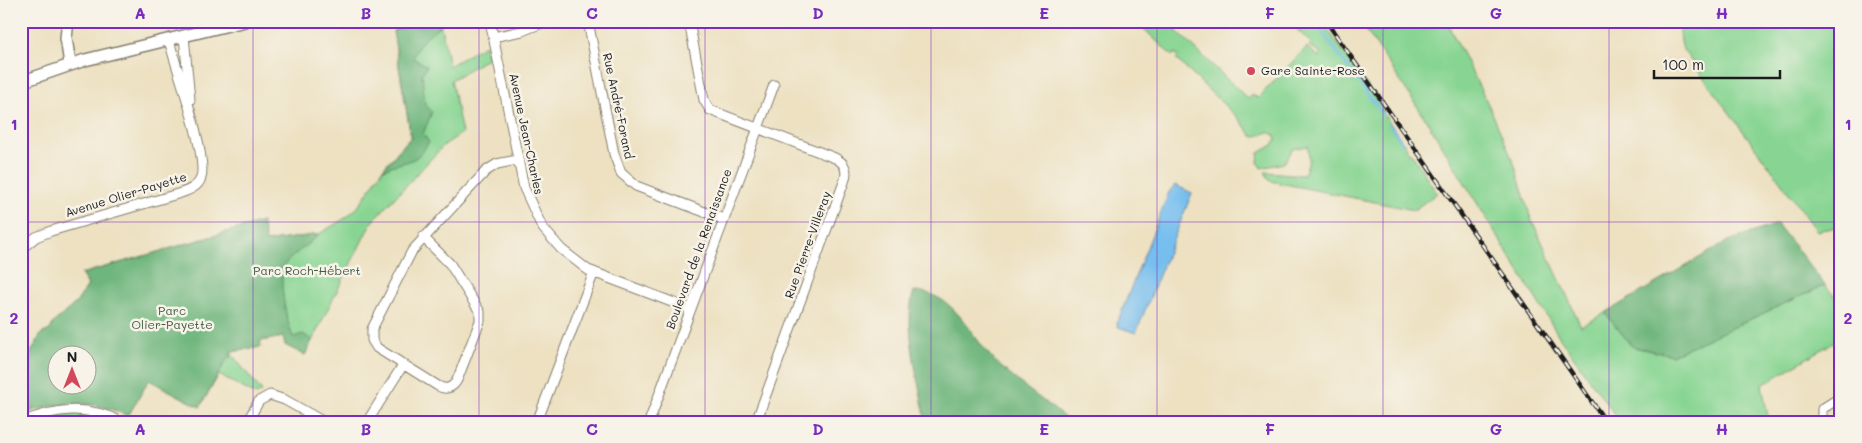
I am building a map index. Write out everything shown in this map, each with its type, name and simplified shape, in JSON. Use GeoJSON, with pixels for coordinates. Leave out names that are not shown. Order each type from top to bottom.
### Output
{"type":"FeatureCollection","features":[{"type":"Feature","properties":{"kind":"street"},"geometry":{"type":"LineString","coordinates":[[68,21],[66,38],[70,64]]}},
{"type":"Feature","properties":{"kind":"street"},"geometry":{"type":"LineString","coordinates":[[21,82],[70,64],[245,21]]}},
{"type":"Feature","properties":{"kind":"street","name":"Avenue Jean-Charles"},"geometry":{"type":"LineString","coordinates":[[490,21],[517,160],[526,194],[542,228],[567,254],[594,272],[690,308]]}},
{"type":"Feature","properties":{"kind":"street"},"geometry":{"type":"LineString","coordinates":[[493,37],[522,31],[547,21]]}},
{"type":"Feature","properties":{"kind":"street","name":"Rue André-Forand"},"geometry":{"type":"LineString","coordinates":[[588,21],[614,154],[621,173],[639,187],[723,219]]}},
{"type":"Feature","properties":{"kind":"street","name":"Rue Pierre-Villeray"},"geometry":{"type":"LineString","coordinates":[[689,21],[706,105],[715,113],[839,159],[845,166],[846,175],[756,422]]}},
{"type":"Feature","properties":{"kind":"street","name":"Avenue Olier-Payette"},"geometry":{"type":"LineString","coordinates":[[184,36],[191,111]]}},
{"type":"Feature","properties":{"kind":"street","name":"Avenue Olier-Payette"},"geometry":{"type":"LineString","coordinates":[[21,249],[46,233],[181,193],[197,185],[202,176],[202,167],[191,111],[169,40]]}},
{"type":"Feature","properties":{"kind":"street","name":"Boulevard de la Renaissance"},"geometry":{"type":"LineString","coordinates":[[649,422],[774,85]]}},
{"type":"Feature","properties":{"kind":"street"},"geometry":{"type":"LineString","coordinates":[[423,237],[450,264],[477,305],[481,318],[458,378],[452,387],[444,388],[438,386],[375,345],[371,332],[409,256],[423,237],[486,171],[497,164],[517,160]]}},
{"type":"Feature","properties":{"kind":"street"},"geometry":{"type":"LineString","coordinates":[[537,422],[594,272]]}},
{"type":"Feature","properties":{"kind":"street"},"geometry":{"type":"LineString","coordinates":[[367,422],[403,364]]}},
{"type":"Feature","properties":{"kind":"street"},"geometry":{"type":"LineString","coordinates":[[247,422],[259,401],[270,394],[285,400],[324,422]]}},
{"type":"Feature","properties":{"kind":"street"},"geometry":{"type":"LineString","coordinates":[[1822,422],[1822,409],[1841,397]]}},
{"type":"Feature","properties":{"kind":"street"},"geometry":{"type":"LineString","coordinates":[[22,422],[48,412],[67,409],[89,411],[121,422]]}},
{"type":"Feature","properties":{"kind":"street"},"geometry":{"type":"LineString","coordinates":[[80,422],[106,416]]}},
{"type":"Feature","properties":{"kind":"green space","name":"Parc Olier-Payette"},"geometry":{"type":"Polygon","coordinates":[[[414,21],[440,21],[449,66],[485,45],[488,58],[451,80],[462,133],[443,146],[371,223],[305,355],[285,345],[283,337],[260,341],[261,347],[230,352],[262,392],[256,395],[219,375],[200,407],[149,380],[128,416],[115,410],[88,404],[61,404],[21,415],[21,371],[41,334],[50,330],[54,322],[77,302],[88,285],[81,274],[262,222],[266,242],[319,234],[347,217],[358,207],[385,166],[411,137],[393,31],[414,21]]]}},
{"type":"Feature","properties":{"kind":"green space"},"geometry":{"type":"Polygon","coordinates":[[[414,21],[440,21],[441,25],[428,35],[413,58],[427,66],[422,74],[425,104],[432,112],[423,134],[429,142],[418,156],[412,160],[381,171],[411,137],[393,31],[414,21]]]}},
{"type":"Feature","properties":{"kind":"green space"},"geometry":{"type":"Polygon","coordinates":[[[1136,21],[1166,21],[1248,99],[1252,95],[1258,98],[1307,47],[1320,58],[1320,53],[1309,45],[1311,43],[1288,21],[1322,21],[1382,107],[1384,114],[1407,148],[1406,150],[1411,153],[1437,193],[1414,210],[1270,181],[1265,172],[1304,175],[1309,160],[1308,146],[1293,149],[1284,163],[1261,168],[1258,162],[1259,153],[1273,145],[1276,141],[1275,135],[1269,132],[1253,137],[1239,119],[1176,59],[1178,57],[1175,53],[1172,56],[1136,21]]]}},
{"type":"Feature","properties":{"kind":"green space"},"geometry":{"type":"Polygon","coordinates":[[[1360,21],[1446,21],[1490,108],[1515,166],[1530,216],[1581,326],[1605,313],[1633,347],[1672,355],[1825,285],[1841,304],[1841,338],[1762,385],[1769,422],[1620,422],[1560,338],[1423,115],[1360,21]]]}},
{"type":"Feature","properties":{"kind":"green space"},"geometry":{"type":"Polygon","coordinates":[[[1677,21],[1841,21],[1841,226],[1817,231],[1683,50],[1677,21]]]}},
{"type":"Feature","properties":{"kind":"green space","name":"Parc Olier-Payette"},"geometry":{"type":"Polygon","coordinates":[[[262,222],[266,242],[319,234],[286,263],[283,269],[282,288],[293,337],[303,334],[312,340],[305,355],[285,345],[283,337],[260,341],[261,347],[230,352],[232,356],[227,359],[200,407],[149,380],[128,416],[115,410],[88,404],[61,404],[21,415],[21,371],[41,334],[50,330],[54,322],[77,302],[88,285],[81,274],[262,222]]]}},
{"type":"Feature","properties":{"kind":"green space"},"geometry":{"type":"Polygon","coordinates":[[[1777,224],[1825,285],[1672,355],[1633,347],[1605,313],[1728,241],[1777,224]]]}},
{"type":"Feature","properties":{"kind":"green space"},"geometry":{"type":"Polygon","coordinates":[[[914,291],[941,299],[951,307],[1003,369],[1065,418],[1066,422],[926,422],[911,338],[911,305],[914,291]]]}},
{"type":"Feature","properties":{"kind":"green space"},"geometry":{"type":"Polygon","coordinates":[[[67,413],[88,414],[89,416],[70,422],[36,420],[67,413]]]}},
{"type":"Feature","properties":{"kind":"water"},"geometry":{"type":"Polygon","coordinates":[[[1175,185],[1192,193],[1136,333],[1118,327],[1117,323],[1169,192],[1175,185]]]}},
{"type":"Feature","properties":{"kind":"waterway"},"geometry":{"type":"LineString","coordinates":[[1314,21],[1383,115]]}},
{"type":"Feature","properties":{"kind":"waterway"},"geometry":{"type":"LineString","coordinates":[[1389,124],[1403,144]]}},
{"type":"Feature","properties":{"kind":"railway"},"geometry":{"type":"LineString","coordinates":[[1326,21],[1606,422]]}},
{"type":"Feature","properties":{"kind":"place","name":"Gare Sainte-Rose"},"geometry":{"type":"Point","coordinates":[1251,71]}},
{"type":"Feature","properties":{"kind":"park label","name":"Parc Roch-Hébert"},"geometry":{"type":"Point","coordinates":[307,271]}}]}
